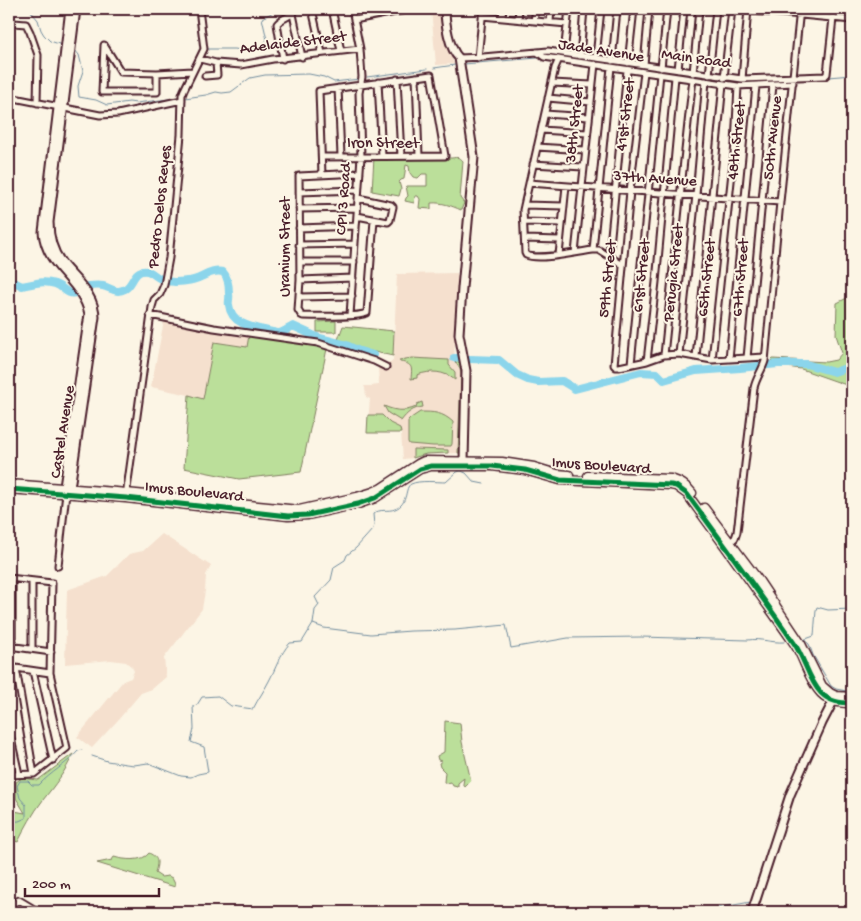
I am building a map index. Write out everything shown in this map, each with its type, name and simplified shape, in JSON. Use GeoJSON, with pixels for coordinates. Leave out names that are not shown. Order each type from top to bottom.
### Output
{"type":"FeatureCollection","features":[{"type":"Feature","properties":{"kind":"main road","name":"Imus Boulevard"},"geometry":{"type":"LineString","coordinates":[[126,496],[299,510],[373,492],[424,461],[492,461],[516,463],[566,475],[663,478],[678,481],[690,490],[728,544],[796,647],[818,689],[827,698],[835,699]]}},
{"type":"Feature","properties":{"kind":"main road","name":"Imus Boulevard"},"geometry":{"type":"LineString","coordinates":[[9,484],[298,516],[358,504],[383,493],[425,467],[492,466],[525,470],[560,480],[676,486],[687,494],[728,544]]}},
{"type":"Feature","properties":{"kind":"main road","name":"Imus Boulevard"},"geometry":{"type":"LineString","coordinates":[[9,489],[67,489]]}},
{"type":"Feature","properties":{"kind":"main road"},"geometry":{"type":"LineString","coordinates":[[835,699],[852,697]]}},
{"type":"Feature","properties":{"kind":"main road"},"geometry":{"type":"LineString","coordinates":[[835,699],[841,703],[852,702]]}},
{"type":"Feature","properties":{"kind":"street","name":"Castel Avenue"},"geometry":{"type":"LineString","coordinates":[[67,489],[95,315],[85,290],[62,263],[50,236],[49,222],[70,9]]}},
{"type":"Feature","properties":{"kind":"street","name":"Castel Avenue"},"geometry":{"type":"LineString","coordinates":[[61,107],[76,9]]}},
{"type":"Feature","properties":{"kind":"street","name":"Pedro Delos Reyes"},"geometry":{"type":"LineString","coordinates":[[126,496],[150,316],[154,300],[160,294],[166,278],[181,135],[182,100],[184,90],[204,49],[199,9]]}},
{"type":"Feature","properties":{"kind":"street"},"geometry":{"type":"LineString","coordinates":[[312,9],[322,53]]}},
{"type":"Feature","properties":{"kind":"street"},"geometry":{"type":"LineString","coordinates":[[332,9],[341,50]]}},
{"type":"Feature","properties":{"kind":"street","name":"CPI 3 Road"},"geometry":{"type":"LineString","coordinates":[[350,315],[361,156],[360,85],[362,77],[360,48],[352,9]]}},
{"type":"Feature","properties":{"kind":"street"},"geometry":{"type":"LineString","coordinates":[[354,20],[392,10],[411,9]]}},
{"type":"Feature","properties":{"kind":"street"},"geometry":{"type":"LineString","coordinates":[[445,9],[446,24],[453,52],[459,58],[474,157],[462,288],[460,334],[466,371],[464,461]]}},
{"type":"Feature","properties":{"kind":"street"},"geometry":{"type":"LineString","coordinates":[[478,58],[483,9]]}},
{"type":"Feature","properties":{"kind":"street"},"geometry":{"type":"LineString","coordinates":[[502,18],[503,9]]}},
{"type":"Feature","properties":{"kind":"street"},"geometry":{"type":"LineString","coordinates":[[518,20],[519,9]]}},
{"type":"Feature","properties":{"kind":"street"},"geometry":{"type":"LineString","coordinates":[[534,21],[536,9]]}},
{"type":"Feature","properties":{"kind":"street"},"geometry":{"type":"LineString","coordinates":[[550,22],[552,9]]}},
{"type":"Feature","properties":{"kind":"street"},"geometry":{"type":"LineString","coordinates":[[564,53],[569,9]]}},
{"type":"Feature","properties":{"kind":"street"},"geometry":{"type":"LineString","coordinates":[[580,56],[584,9]]}},
{"type":"Feature","properties":{"kind":"street"},"geometry":{"type":"LineString","coordinates":[[596,57],[601,9]]}},
{"type":"Feature","properties":{"kind":"street"},"geometry":{"type":"LineString","coordinates":[[593,250],[617,9]]}},
{"type":"Feature","properties":{"kind":"street"},"geometry":{"type":"LineString","coordinates":[[628,63],[634,9]]}},
{"type":"Feature","properties":{"kind":"street"},"geometry":{"type":"LineString","coordinates":[[644,65],[649,9]]}},
{"type":"Feature","properties":{"kind":"street"},"geometry":{"type":"LineString","coordinates":[[661,68],[667,9]]}},
{"type":"Feature","properties":{"kind":"street"},"geometry":{"type":"LineString","coordinates":[[678,70],[684,9]]}},
{"type":"Feature","properties":{"kind":"street"},"geometry":{"type":"LineString","coordinates":[[693,72],[700,9]]}},
{"type":"Feature","properties":{"kind":"street"},"geometry":{"type":"LineString","coordinates":[[710,75],[716,9]]}},
{"type":"Feature","properties":{"kind":"street"},"geometry":{"type":"LineString","coordinates":[[696,357],[732,9]]}},
{"type":"Feature","properties":{"kind":"street"},"geometry":{"type":"LineString","coordinates":[[818,9],[818,16]]}},
{"type":"Feature","properties":{"kind":"street"},"geometry":{"type":"LineString","coordinates":[[793,80],[825,76],[827,74],[834,9]]}},
{"type":"Feature","properties":{"kind":"street"},"geometry":{"type":"LineString","coordinates":[[742,79],[747,10],[799,12],[851,20],[851,9]]}},
{"type":"Feature","properties":{"kind":"street"},"geometry":{"type":"LineString","coordinates":[[283,58],[277,27],[279,21],[295,11],[302,56]]}},
{"type":"Feature","properties":{"kind":"street","name":"50th Avenue"},"geometry":{"type":"LineString","coordinates":[[728,544],[735,538],[737,532],[754,388],[765,357],[799,12]]}},
{"type":"Feature","properties":{"kind":"street"},"geometry":{"type":"LineString","coordinates":[[482,16],[567,24]]}},
{"type":"Feature","properties":{"kind":"street"},"geometry":{"type":"LineString","coordinates":[[9,21],[26,24],[30,32],[38,55],[38,103]]}},
{"type":"Feature","properties":{"kind":"street"},"geometry":{"type":"LineString","coordinates":[[104,38],[102,92],[157,92],[157,73]]}},
{"type":"Feature","properties":{"kind":"street"},"geometry":{"type":"LineString","coordinates":[[104,45],[121,72],[193,71]]}},
{"type":"Feature","properties":{"kind":"street","name":"Adelaide Street"},"geometry":{"type":"LineString","coordinates":[[200,59],[216,63],[241,65],[360,48]]}},
{"type":"Feature","properties":{"kind":"street","name":"Main Road"},"geometry":{"type":"LineString","coordinates":[[536,52],[548,51],[596,57],[611,64],[628,63],[693,72],[710,75],[724,81],[742,79],[793,80]]}},
{"type":"Feature","properties":{"kind":"street","name":"Jade Avenue"},"geometry":{"type":"LineString","coordinates":[[459,58],[536,52],[544,57],[595,64],[611,64],[627,70],[706,82],[724,81],[738,86],[773,85],[793,80]]}},
{"type":"Feature","properties":{"kind":"street"},"geometry":{"type":"LineString","coordinates":[[559,59],[555,68],[523,210],[525,253],[527,256],[544,257],[599,250],[624,265]]}},
{"type":"Feature","properties":{"kind":"street"},"geometry":{"type":"LineString","coordinates":[[216,63],[218,82]]}},
{"type":"Feature","properties":{"kind":"street","name":"38th Street"},"geometry":{"type":"LineString","coordinates":[[575,253],[595,64]]}},
{"type":"Feature","properties":{"kind":"street"},"geometry":{"type":"LineString","coordinates":[[609,256],[627,70]]}},
{"type":"Feature","properties":{"kind":"street","name":"41st Street"},"geometry":{"type":"LineString","coordinates":[[630,190],[644,72]]}},
{"type":"Feature","properties":{"kind":"street","name":"Iron Street"},"geometry":{"type":"LineString","coordinates":[[322,157],[445,156],[432,74],[416,77]]}},
{"type":"Feature","properties":{"kind":"street"},"geometry":{"type":"LineString","coordinates":[[660,74],[631,364],[664,355],[679,354],[712,360],[765,357]]}},
{"type":"Feature","properties":{"kind":"street"},"geometry":{"type":"LineString","coordinates":[[205,76],[217,75]]}},
{"type":"Feature","properties":{"kind":"street"},"geometry":{"type":"LineString","coordinates":[[360,173],[322,175],[319,91],[416,77],[419,156]]}},
{"type":"Feature","properties":{"kind":"street","name":"61st Street"},"geometry":{"type":"LineString","coordinates":[[647,361],[675,77]]}},
{"type":"Feature","properties":{"kind":"street"},"geometry":{"type":"LineString","coordinates":[[664,355],[693,79]]}},
{"type":"Feature","properties":{"kind":"street"},"geometry":{"type":"LineString","coordinates":[[397,80],[401,156]]}},
{"type":"Feature","properties":{"kind":"street"},"geometry":{"type":"LineString","coordinates":[[378,82],[382,156]]}},
{"type":"Feature","properties":{"kind":"street","name":"Perugia Street"},"geometry":{"type":"LineString","coordinates":[[679,354],[706,82]]}},
{"type":"Feature","properties":{"kind":"street"},"geometry":{"type":"LineString","coordinates":[[552,83],[592,85]]}},
{"type":"Feature","properties":{"kind":"street","name":"48th Street"},"geometry":{"type":"LineString","coordinates":[[762,200],[773,85]]}},
{"type":"Feature","properties":{"kind":"street","name":"65th Street"},"geometry":{"type":"LineString","coordinates":[[712,360],[735,144],[738,86]]}},
{"type":"Feature","properties":{"kind":"street","name":"48th Street"},"geometry":{"type":"LineString","coordinates":[[729,359],[756,86]]}},
{"type":"Feature","properties":{"kind":"street"},"geometry":{"type":"LineString","coordinates":[[338,88],[342,156]]}},
{"type":"Feature","properties":{"kind":"street"},"geometry":{"type":"LineString","coordinates":[[9,96],[100,115],[118,114],[182,100]]}},
{"type":"Feature","properties":{"kind":"street"},"geometry":{"type":"LineString","coordinates":[[548,98],[590,102]]}},
{"type":"Feature","properties":{"kind":"street"},"geometry":{"type":"LineString","coordinates":[[545,114],[589,117]]}},
{"type":"Feature","properties":{"kind":"street"},"geometry":{"type":"LineString","coordinates":[[541,130],[588,133]]}},
{"type":"Feature","properties":{"kind":"street"},"geometry":{"type":"LineString","coordinates":[[537,147],[586,150]]}},
{"type":"Feature","properties":{"kind":"street"},"geometry":{"type":"LineString","coordinates":[[533,164],[584,167]]}},
{"type":"Feature","properties":{"kind":"street","name":"Uranium Street"},"geometry":{"type":"LineString","coordinates":[[322,175],[299,176],[299,312],[303,316],[350,315]]}},
{"type":"Feature","properties":{"kind":"street","name":"37th Avenue"},"geometry":{"type":"LineString","coordinates":[[529,183],[780,202]]}},
{"type":"Feature","properties":{"kind":"street"},"geometry":{"type":"LineString","coordinates":[[558,255],[566,186]]}},
{"type":"Feature","properties":{"kind":"street"},"geometry":{"type":"LineString","coordinates":[[299,192],[358,190]]}},
{"type":"Feature","properties":{"kind":"street","name":"59th Street"},"geometry":{"type":"LineString","coordinates":[[630,190],[614,363],[616,367],[631,364]]}},
{"type":"Feature","properties":{"kind":"street"},"geometry":{"type":"LineString","coordinates":[[357,216],[389,222],[393,207],[358,198]]}},
{"type":"Feature","properties":{"kind":"street","name":"67th Street"},"geometry":{"type":"LineString","coordinates":[[747,358],[762,200]]}},
{"type":"Feature","properties":{"kind":"street"},"geometry":{"type":"LineString","coordinates":[[524,205],[564,206]]}},
{"type":"Feature","properties":{"kind":"street"},"geometry":{"type":"LineString","coordinates":[[299,209],[357,208]]}},
{"type":"Feature","properties":{"kind":"street"},"geometry":{"type":"LineString","coordinates":[[350,315],[367,313],[374,220]]}},
{"type":"Feature","properties":{"kind":"street"},"geometry":{"type":"LineString","coordinates":[[524,222],[562,223]]}},
{"type":"Feature","properties":{"kind":"street"},"geometry":{"type":"LineString","coordinates":[[299,228],[356,226]]}},
{"type":"Feature","properties":{"kind":"street"},"geometry":{"type":"LineString","coordinates":[[525,240],[560,240]]}},
{"type":"Feature","properties":{"kind":"street"},"geometry":{"type":"LineString","coordinates":[[299,245],[355,244]]}},
{"type":"Feature","properties":{"kind":"street"},"geometry":{"type":"LineString","coordinates":[[300,262],[354,262]]}},
{"type":"Feature","properties":{"kind":"street"},"geometry":{"type":"LineString","coordinates":[[300,280],[353,278]]}},
{"type":"Feature","properties":{"kind":"street"},"geometry":{"type":"LineString","coordinates":[[299,297],[352,296]]}},
{"type":"Feature","properties":{"kind":"street"},"geometry":{"type":"LineString","coordinates":[[150,316],[214,328],[318,342],[386,367]]}},
{"type":"Feature","properties":{"kind":"street"},"geometry":{"type":"LineString","coordinates":[[58,566],[67,489]]}},
{"type":"Feature","properties":{"kind":"street"},"geometry":{"type":"LineString","coordinates":[[9,775],[34,774],[67,748],[50,673],[51,652],[52,583],[10,578],[11,647],[51,652]]}},
{"type":"Feature","properties":{"kind":"street"},"geometry":{"type":"LineString","coordinates":[[32,581],[32,649]]}},
{"type":"Feature","properties":{"kind":"street"},"geometry":{"type":"LineString","coordinates":[[9,667],[50,673]]}},
{"type":"Feature","properties":{"kind":"street"},"geometry":{"type":"LineString","coordinates":[[16,668],[34,774]]}},
{"type":"Feature","properties":{"kind":"street"},"geometry":{"type":"LineString","coordinates":[[34,671],[53,760]]}},
{"type":"Feature","properties":{"kind":"street"},"geometry":{"type":"LineString","coordinates":[[752,912],[790,795],[822,723],[835,699]]}},
{"type":"Feature","properties":{"kind":"street"},"geometry":{"type":"LineString","coordinates":[[9,730],[19,774]]}},
{"type":"Feature","properties":{"kind":"street"},"geometry":{"type":"LineString","coordinates":[[9,912],[14,903],[19,900],[39,912]]}},
{"type":"Feature","properties":{"kind":"shaded area"},"geometry":{"type":"Polygon","coordinates":[[[431,9],[442,9],[443,25],[454,64],[436,65],[431,9]]]}},
{"type":"Feature","properties":{"kind":"shaded area"},"geometry":{"type":"Polygon","coordinates":[[[457,273],[454,360],[457,360],[462,367],[460,453],[426,454],[403,459],[401,433],[367,433],[370,399],[366,397],[364,386],[379,385],[378,366],[393,361],[397,274],[457,273]]]}},
{"type":"Feature","properties":{"kind":"shaded area"},"geometry":{"type":"Polygon","coordinates":[[[165,316],[249,335],[248,348],[224,343],[203,399],[151,387],[165,316]]]}},
{"type":"Feature","properties":{"kind":"shaded area"},"geometry":{"type":"Polygon","coordinates":[[[162,534],[211,566],[206,575],[202,609],[164,658],[166,677],[152,689],[141,693],[92,748],[77,737],[123,681],[131,678],[134,671],[126,662],[111,660],[65,664],[67,590],[107,576],[129,554],[143,551],[162,534]]]}},
{"type":"Feature","properties":{"kind":"green space"},"geometry":{"type":"Polygon","coordinates":[[[374,157],[457,157],[461,159],[463,161],[460,198],[464,203],[461,210],[435,203],[431,203],[431,209],[419,208],[420,199],[418,196],[415,196],[414,203],[405,201],[408,196],[406,186],[427,186],[427,174],[422,174],[418,178],[413,177],[409,166],[406,165],[404,179],[399,182],[401,189],[399,196],[372,191],[374,157]]]}},
{"type":"Feature","properties":{"kind":"green space"},"geometry":{"type":"Polygon","coordinates":[[[847,298],[852,300],[852,387],[801,369],[770,367],[770,362],[773,359],[826,362],[836,360],[842,353],[836,335],[837,303],[847,298]]]}},
{"type":"Feature","properties":{"kind":"green space"},"geometry":{"type":"Polygon","coordinates":[[[336,321],[336,332],[317,332],[317,322],[336,321]]]}},
{"type":"Feature","properties":{"kind":"green space"},"geometry":{"type":"Polygon","coordinates":[[[343,326],[394,331],[393,356],[356,348],[355,352],[336,345],[343,326]]]}},
{"type":"Feature","properties":{"kind":"green space"},"geometry":{"type":"Polygon","coordinates":[[[289,334],[328,344],[301,472],[239,479],[184,468],[189,395],[203,399],[214,342],[247,347],[249,335],[274,340],[289,334]]]}},
{"type":"Feature","properties":{"kind":"green space"},"geometry":{"type":"Polygon","coordinates":[[[412,358],[449,360],[449,365],[455,372],[455,380],[442,373],[432,372],[417,375],[417,378],[411,379],[411,367],[399,360],[412,358]]]}},
{"type":"Feature","properties":{"kind":"green space"},"geometry":{"type":"Polygon","coordinates":[[[454,360],[457,360],[462,367],[460,453],[458,453],[461,374],[454,360]]]}},
{"type":"Feature","properties":{"kind":"green space"},"geometry":{"type":"Polygon","coordinates":[[[422,402],[423,407],[411,411],[401,421],[388,413],[384,406],[396,410],[404,410],[412,409],[422,402]]]}},
{"type":"Feature","properties":{"kind":"green space"},"geometry":{"type":"Polygon","coordinates":[[[420,412],[438,413],[453,422],[451,446],[409,444],[408,421],[420,412]]]}},
{"type":"Feature","properties":{"kind":"green space"},"geometry":{"type":"Polygon","coordinates":[[[368,415],[382,415],[390,423],[400,428],[401,433],[367,433],[368,415]]]}},
{"type":"Feature","properties":{"kind":"green space"},"geometry":{"type":"Polygon","coordinates":[[[413,449],[448,450],[448,453],[426,454],[413,458],[413,449]]]}},
{"type":"Feature","properties":{"kind":"green space"},"geometry":{"type":"Polygon","coordinates":[[[445,721],[460,723],[462,742],[471,781],[465,787],[463,784],[464,778],[458,783],[458,787],[453,786],[451,782],[444,782],[445,772],[440,767],[439,763],[442,761],[438,760],[437,756],[444,752],[445,721]]]}},
{"type":"Feature","properties":{"kind":"green space"},"geometry":{"type":"Polygon","coordinates":[[[73,754],[55,784],[39,805],[18,842],[9,839],[9,810],[25,813],[16,798],[16,782],[22,778],[38,780],[73,754]]]}},
{"type":"Feature","properties":{"kind":"green space"},"geometry":{"type":"Polygon","coordinates":[[[149,853],[157,861],[155,873],[161,877],[168,876],[172,878],[175,887],[97,863],[112,860],[114,857],[138,859],[149,853]]]}},
{"type":"Feature","properties":{"kind":"waterway"},"geometry":{"type":"LineString","coordinates":[[29,9],[38,20],[44,35],[50,41],[62,45]]}},
{"type":"Feature","properties":{"kind":"waterway"},"geometry":{"type":"LineString","coordinates":[[205,49],[235,49],[244,51],[262,45],[267,40],[262,18],[279,9]]}},
{"type":"Feature","properties":{"kind":"waterway"},"geometry":{"type":"LineString","coordinates":[[75,50],[79,55],[83,71],[78,86],[79,97],[96,100],[107,105],[177,98]]}},
{"type":"Feature","properties":{"kind":"waterway"},"geometry":{"type":"LineString","coordinates":[[547,54],[747,83],[790,80]]}},
{"type":"Feature","properties":{"kind":"waterway"},"geometry":{"type":"LineString","coordinates":[[464,64],[538,58]]}},
{"type":"Feature","properties":{"kind":"waterway"},"geometry":{"type":"LineString","coordinates":[[434,68],[455,65]]}},
{"type":"Feature","properties":{"kind":"waterway"},"geometry":{"type":"LineString","coordinates":[[367,77],[427,69]]}},
{"type":"Feature","properties":{"kind":"waterway"},"geometry":{"type":"LineString","coordinates":[[185,98],[216,92],[231,92],[250,78],[265,75],[309,74],[324,77],[334,82],[359,79]]}},
{"type":"Feature","properties":{"kind":"waterway"},"geometry":{"type":"LineString","coordinates":[[828,77],[852,75]]}},
{"type":"Feature","properties":{"kind":"waterway"},"geometry":{"type":"LineString","coordinates":[[88,286],[101,286],[116,291],[122,290],[128,287],[136,274],[142,271],[147,271],[159,278],[174,282],[192,280],[213,272],[223,272],[228,282],[231,311],[233,316],[242,323],[278,333],[293,326],[317,337],[344,344],[373,355]]}},
{"type":"Feature","properties":{"kind":"waterway"},"geometry":{"type":"LineString","coordinates":[[9,281],[22,286],[46,282],[58,285],[70,293],[76,293]]}},
{"type":"Feature","properties":{"kind":"waterway"},"geometry":{"type":"LineString","coordinates":[[454,358],[460,358]]}},
{"type":"Feature","properties":{"kind":"waterway"},"geometry":{"type":"LineString","coordinates":[[469,359],[499,360],[517,375],[528,380],[538,382],[562,381],[575,389],[641,372],[657,373],[664,380],[696,371],[778,364],[806,364],[834,372],[846,368],[852,360]]}},
{"type":"Feature","properties":{"kind":"waterway"},"geometry":{"type":"LineString","coordinates":[[92,756],[126,764],[148,763],[181,776],[191,777],[208,772],[204,747],[191,742],[194,729],[193,706],[197,705],[202,697],[218,696],[231,706],[253,709],[287,647],[290,643],[302,642],[313,624],[315,610],[319,605],[315,597],[331,580],[334,567],[345,560],[347,555],[373,529],[373,514],[378,511],[392,510],[399,507],[404,500],[409,486],[414,483],[446,482],[457,472],[461,471],[466,473],[474,482],[484,484]]}},
{"type":"Feature","properties":{"kind":"waterway"},"geometry":{"type":"LineString","coordinates":[[803,640],[814,636],[817,607],[828,610],[852,609]]}},
{"type":"Feature","properties":{"kind":"waterway"},"geometry":{"type":"LineString","coordinates":[[313,624],[324,628],[371,634],[455,630],[506,625],[511,648],[568,638],[641,637],[784,642]]}},
{"type":"Feature","properties":{"kind":"waterway"},"geometry":{"type":"LineString","coordinates":[[804,640],[809,644],[813,655],[831,686],[836,689],[852,692]]}},
{"type":"Feature","properties":{"kind":"waterway"},"geometry":{"type":"LineString","coordinates":[[824,713],[825,706]]}},
{"type":"Feature","properties":{"kind":"waterway"},"geometry":{"type":"LineString","coordinates":[[9,822],[26,818],[26,805],[20,798],[17,786],[20,781],[28,781],[32,785],[39,785],[78,751],[82,750]]}},
{"type":"Feature","properties":{"kind":"waterway"},"geometry":{"type":"LineString","coordinates":[[748,912],[752,901]]}},
{"type":"Feature","properties":{"kind":"waterway"},"geometry":{"type":"LineString","coordinates":[[694,912],[751,902]]}},
{"type":"Feature","properties":{"kind":"cycle path"},"geometry":{"type":"LineString","coordinates":[[9,489],[126,498],[288,516],[308,515],[358,504],[375,498],[420,469],[431,466],[492,466],[525,470],[560,480],[676,486],[687,494],[781,624],[798,649],[810,676],[821,693],[832,700],[852,703]]}}]}
